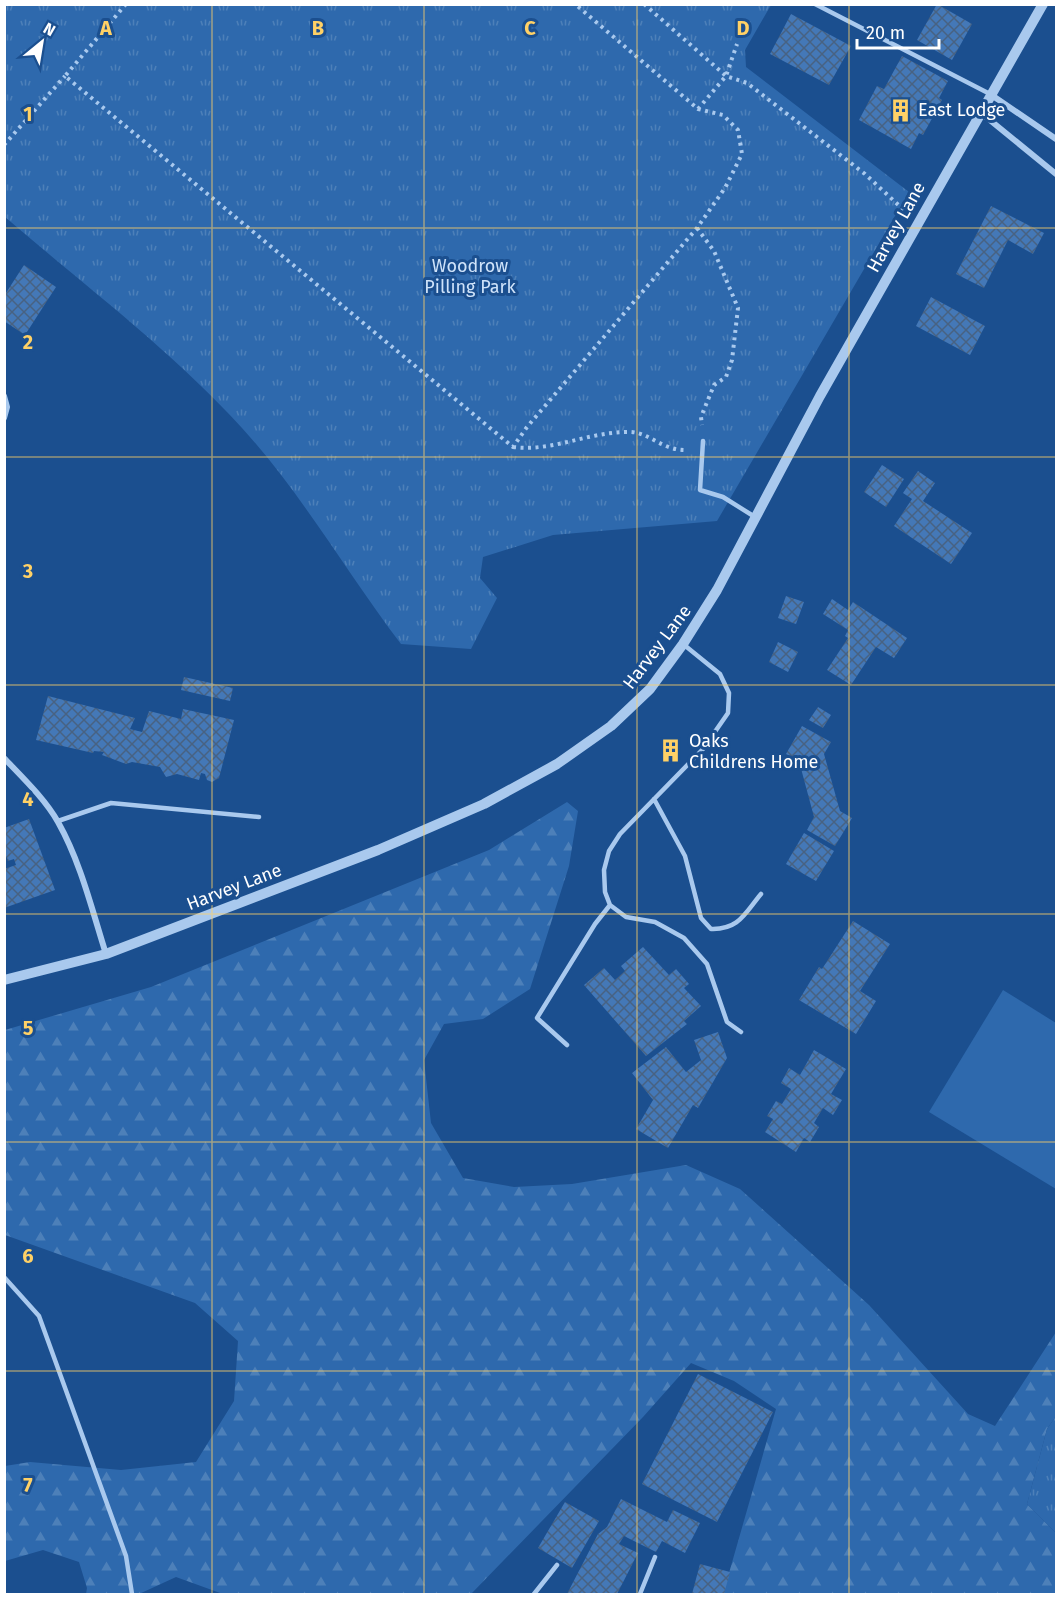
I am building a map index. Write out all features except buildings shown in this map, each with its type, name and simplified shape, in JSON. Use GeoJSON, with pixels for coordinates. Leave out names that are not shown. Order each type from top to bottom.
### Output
{"type":"FeatureCollection","features":[{"type":"Feature","properties":{"kind":"street","name":"Harvey Lane"},"geometry":{"type":"LineString","coordinates":[[4,980],[106,954],[378,849],[495,798],[556,764],[611,726],[650,689],[683,644],[717,590],[918,221],[1043,4]]}},
{"type":"Feature","properties":{"kind":"street"},"geometry":{"type":"LineString","coordinates":[[990,94],[1056,139]]}},
{"type":"Feature","properties":{"kind":"street"},"geometry":{"type":"LineString","coordinates":[[980,112],[1056,174]]}},
{"type":"Feature","properties":{"kind":"street"},"geometry":{"type":"LineString","coordinates":[[4,396],[7,407],[4,418]]}},
{"type":"Feature","properties":{"kind":"street"},"geometry":{"type":"LineString","coordinates":[[4,758],[29,783],[58,821],[77,862],[106,954]]}},
{"type":"Feature","properties":{"kind":"lane"},"geometry":{"type":"LineString","coordinates":[[815,4],[990,94]]}},
{"type":"Feature","properties":{"kind":"lane"},"geometry":{"type":"LineString","coordinates":[[703,441],[700,490],[723,497],[755,517]]}},
{"type":"Feature","properties":{"kind":"lane"},"geometry":{"type":"LineString","coordinates":[[683,644],[720,674],[729,693],[728,713],[703,749],[620,834],[609,850],[604,870],[605,892],[610,905],[626,917],[655,922],[684,938],[707,964],[726,1022],[741,1032]]}},
{"type":"Feature","properties":{"kind":"lane"},"geometry":{"type":"LineString","coordinates":[[654,799],[685,856],[701,918],[711,929],[725,930],[737,923],[761,894]]}},
{"type":"Feature","properties":{"kind":"lane"},"geometry":{"type":"LineString","coordinates":[[58,821],[111,803],[259,817]]}},
{"type":"Feature","properties":{"kind":"lane"},"geometry":{"type":"LineString","coordinates":[[567,1045],[537,1018],[595,924],[610,905]]}},
{"type":"Feature","properties":{"kind":"lane"},"geometry":{"type":"LineString","coordinates":[[4,1278],[39,1316],[126,1557],[132,1594]]}},
{"type":"Feature","properties":{"kind":"lane"},"geometry":{"type":"LineString","coordinates":[[640,1594],[655,1557]]}},
{"type":"Feature","properties":{"kind":"lane"},"geometry":{"type":"LineString","coordinates":[[534,1594],[557,1565]]}},
{"type":"Feature","properties":{"kind":"path"},"geometry":{"type":"LineString","coordinates":[[4,145],[126,4]]}},
{"type":"Feature","properties":{"kind":"path"},"geometry":{"type":"LineString","coordinates":[[513,447],[526,427],[696,228],[725,188],[742,154],[738,130],[723,115],[698,109],[575,4]]}},
{"type":"Feature","properties":{"kind":"path"},"geometry":{"type":"LineString","coordinates":[[644,4],[726,76],[747,82],[865,174],[889,199],[918,221]]}},
{"type":"Feature","properties":{"kind":"path"},"geometry":{"type":"LineString","coordinates":[[698,109],[726,76],[737,44]]}},
{"type":"Feature","properties":{"kind":"path"},"geometry":{"type":"LineString","coordinates":[[65,76],[513,447],[534,450],[555,447],[578,438],[605,433],[634,432],[673,451],[689,450],[703,441],[701,417],[714,385],[726,377],[732,360],[738,308],[714,251],[696,228]]}},
{"type":"Feature","properties":{"kind":"green space","name":"Woodrow Pilling Park"},"geometry":{"type":"Polygon","coordinates":[[[4,5],[771,5],[745,50],[746,67],[909,192],[717,521],[553,535],[483,557],[480,578],[497,598],[471,649],[401,644],[285,480],[242,428],[215,399],[157,345],[5,217],[4,5]]]}},
{"type":"Feature","properties":{"kind":"green space"},"geometry":{"type":"Polygon","coordinates":[[[567,802],[578,811],[569,866],[530,989],[483,1019],[444,1024],[424,1060],[431,1123],[463,1178],[514,1187],[572,1184],[686,1165],[740,1189],[869,1305],[968,1414],[995,1426],[1056,1332],[1056,1416],[1047,1429],[1027,1504],[1056,1533],[1056,1594],[723,1594],[776,1409],[734,1381],[691,1363],[643,1417],[471,1594],[223,1594],[176,1577],[139,1594],[86,1594],[87,1588],[79,1562],[43,1550],[5,1561],[5,1466],[30,1462],[121,1470],[196,1462],[234,1401],[238,1341],[195,1303],[5,1235],[5,1030],[151,987],[489,850],[567,802]]]}},
{"type":"Feature","properties":{"kind":"green space"},"geometry":{"type":"Polygon","coordinates":[[[1003,990],[1056,1023],[1056,1189],[929,1112],[1003,990]]]}},
{"type":"Feature","properties":{"kind":"green space"},"geometry":{"type":"Polygon","coordinates":[[[1056,1416],[1056,1533],[1027,1504],[1047,1429],[1056,1416]]]}},
{"type":"Feature","properties":{"kind":"place","name":"East Lodge"},"geometry":{"type":"Point","coordinates":[900,110]}},
{"type":"Feature","properties":{"kind":"place","name":"Oaks Childrens Home"},"geometry":{"type":"Point","coordinates":[671,751]}}]}
